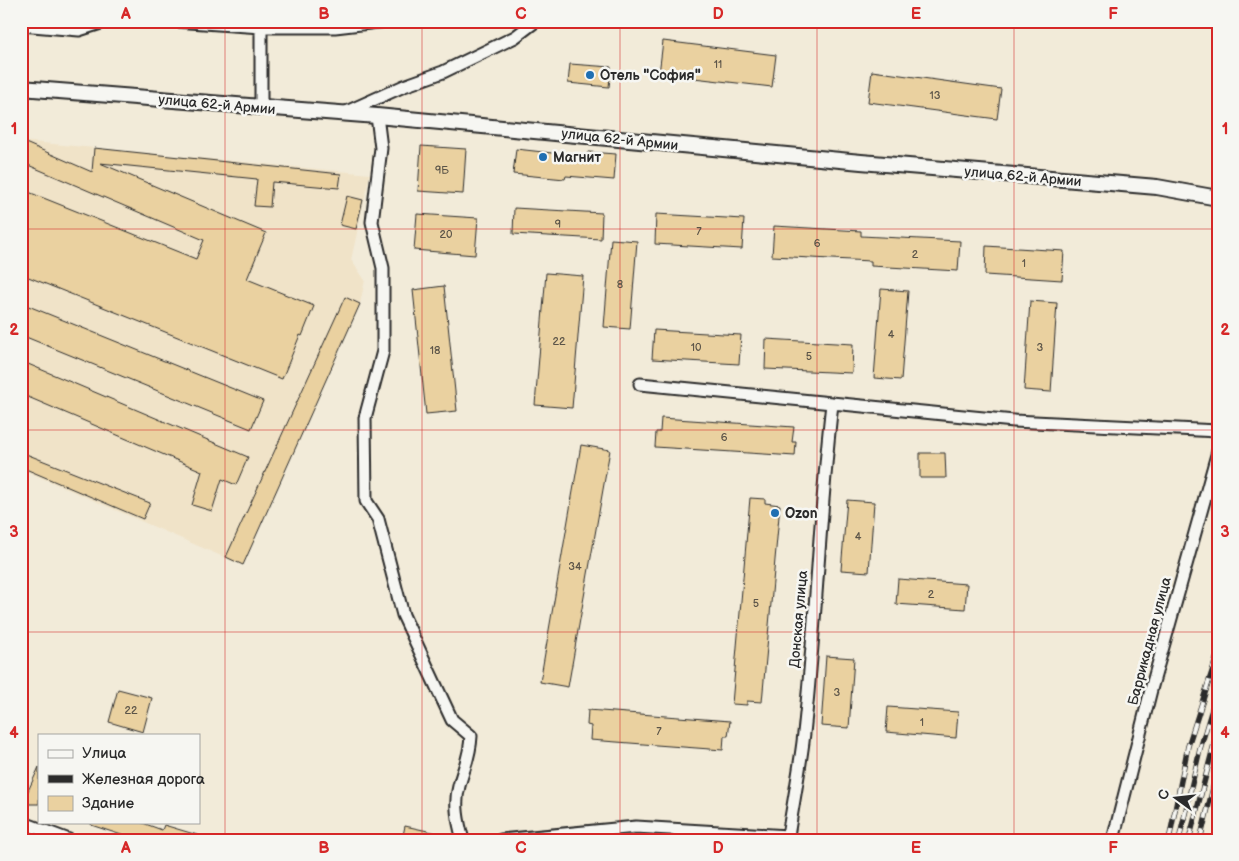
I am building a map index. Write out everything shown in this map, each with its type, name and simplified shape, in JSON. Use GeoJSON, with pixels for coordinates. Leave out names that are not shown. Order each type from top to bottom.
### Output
{"type":"FeatureCollection","features":[{"type":"Feature","properties":{"kind":"street"},"geometry":{"type":"LineString","coordinates":[[21,25],[80,30],[107,21]]}},
{"type":"Feature","properties":{"kind":"street"},"geometry":{"type":"LineString","coordinates":[[176,21],[262,27],[335,27],[387,21]]}},
{"type":"Feature","properties":{"kind":"street"},"geometry":{"type":"LineString","coordinates":[[342,114],[404,86],[443,72],[515,37],[536,21]]}},
{"type":"Feature","properties":{"kind":"street"},"geometry":{"type":"LineString","coordinates":[[261,107],[262,27]]}},
{"type":"Feature","properties":{"kind":"street","name":"улица 62-й Армии"},"geometry":{"type":"LineString","coordinates":[[21,88],[377,116],[861,162],[1157,187],[1218,198]]}},
{"type":"Feature","properties":{"kind":"street"},"geometry":{"type":"LineString","coordinates":[[377,116],[381,148],[372,222],[384,268],[383,351],[365,418],[366,500],[378,519],[403,614],[452,720],[471,736],[470,754],[458,787],[457,817],[463,840]]}},
{"type":"Feature","properties":{"kind":"street"},"geometry":{"type":"LineString","coordinates":[[640,384],[1014,421],[1218,431]]}},
{"type":"Feature","properties":{"kind":"street","name":"Донская улица"},"geometry":{"type":"LineString","coordinates":[[636,828],[788,836],[802,742],[814,622],[823,482],[832,404]]}},
{"type":"Feature","properties":{"kind":"street","name":"Баррикадная улица"},"geometry":{"type":"LineString","coordinates":[[1112,840],[1152,686],[1218,451]]}},
{"type":"Feature","properties":{"kind":"street"},"geometry":{"type":"LineString","coordinates":[[21,822],[69,840]]}},
{"type":"Feature","properties":{"kind":"street"},"geometry":{"type":"LineString","coordinates":[[501,840],[636,828],[636,840]]}},
{"type":"Feature","properties":{"kind":"shaded area"},"geometry":{"type":"Polygon","coordinates":[[[21,141],[370,174],[351,260],[365,280],[360,304],[242,565],[21,469],[21,141]]]}},
{"type":"Feature","properties":{"kind":"building"},"geometry":{"type":"Polygon","coordinates":[[[663,41],[776,55],[772,87],[659,74],[663,41]]]}},
{"type":"Feature","properties":{"kind":"building","name":"Отель \"София\""},"geometry":{"type":"Polygon","coordinates":[[[570,64],[611,67],[609,87],[568,83],[570,64]]]}},
{"type":"Feature","properties":{"kind":"building"},"geometry":{"type":"Polygon","coordinates":[[[872,71],[1001,89],[997,119],[868,102],[872,71]]]}},
{"type":"Feature","properties":{"kind":"building"},"geometry":{"type":"Polygon","coordinates":[[[21,141],[92,172],[94,148],[341,174],[339,188],[272,182],[270,207],[254,206],[257,179],[100,163],[266,233],[247,279],[314,306],[282,379],[21,274],[21,189],[196,259],[204,240],[21,162],[21,141]]]}},
{"type":"Feature","properties":{"kind":"building"},"geometry":{"type":"Polygon","coordinates":[[[421,146],[466,149],[463,194],[418,191],[421,146]]]}},
{"type":"Feature","properties":{"kind":"building"},"geometry":{"type":"Polygon","coordinates":[[[516,149],[588,157],[588,152],[616,154],[614,180],[566,176],[565,179],[513,174],[516,149]]]}},
{"type":"Feature","properties":{"kind":"building"},"geometry":{"type":"Polygon","coordinates":[[[347,196],[363,200],[356,229],[340,225],[347,196]]]}},
{"type":"Feature","properties":{"kind":"building"},"geometry":{"type":"Polygon","coordinates":[[[514,208],[602,213],[601,239],[513,234],[514,208]]]}},
{"type":"Feature","properties":{"kind":"building"},"geometry":{"type":"Polygon","coordinates":[[[417,214],[478,218],[475,255],[414,250],[417,214]]]}},
{"type":"Feature","properties":{"kind":"building"},"geometry":{"type":"Polygon","coordinates":[[[656,214],[744,219],[742,249],[655,244],[656,214]]]}},
{"type":"Feature","properties":{"kind":"building"},"geometry":{"type":"Polygon","coordinates":[[[774,226],[861,231],[861,236],[960,241],[958,271],[871,266],[871,261],[772,256],[774,226]]]}},
{"type":"Feature","properties":{"kind":"building"},"geometry":{"type":"Polygon","coordinates":[[[611,239],[637,241],[630,329],[604,327],[611,239]]]}},
{"type":"Feature","properties":{"kind":"building"},"geometry":{"type":"Polygon","coordinates":[[[986,246],[1064,251],[1062,280],[985,275],[986,246]]]}},
{"type":"Feature","properties":{"kind":"building"},"geometry":{"type":"Polygon","coordinates":[[[546,273],[583,276],[572,408],[535,405],[546,273]]]}},
{"type":"Feature","properties":{"kind":"building"},"geometry":{"type":"Polygon","coordinates":[[[444,286],[457,411],[426,414],[413,290],[444,286]]]}},
{"type":"Feature","properties":{"kind":"building"},"geometry":{"type":"Polygon","coordinates":[[[881,289],[908,291],[901,380],[874,378],[881,289]]]}},
{"type":"Feature","properties":{"kind":"building"},"geometry":{"type":"Polygon","coordinates":[[[345,297],[360,304],[243,565],[226,557],[345,297]]]}},
{"type":"Feature","properties":{"kind":"building"},"geometry":{"type":"Polygon","coordinates":[[[1030,301],[1057,303],[1051,392],[1024,390],[1030,301]]]}},
{"type":"Feature","properties":{"kind":"building"},"geometry":{"type":"Polygon","coordinates":[[[21,303],[263,401],[251,429],[21,335],[21,303]]]}},
{"type":"Feature","properties":{"kind":"building"},"geometry":{"type":"Polygon","coordinates":[[[654,330],[741,335],[739,364],[652,359],[654,330]]]}},
{"type":"Feature","properties":{"kind":"building"},"geometry":{"type":"Polygon","coordinates":[[[766,339],[853,344],[852,373],[765,369],[766,339]]]}},
{"type":"Feature","properties":{"kind":"building"},"geometry":{"type":"Polygon","coordinates":[[[21,361],[248,457],[236,485],[222,479],[212,511],[192,505],[202,471],[21,394],[21,361]]]}},
{"type":"Feature","properties":{"kind":"building"},"geometry":{"type":"Polygon","coordinates":[[[661,418],[794,427],[792,442],[796,442],[795,456],[655,447],[656,432],[660,432],[661,418]]]}},
{"type":"Feature","properties":{"kind":"building"},"geometry":{"type":"Polygon","coordinates":[[[581,445],[610,450],[568,687],[540,682],[581,445]]]}},
{"type":"Feature","properties":{"kind":"building"},"geometry":{"type":"Polygon","coordinates":[[[21,452],[150,503],[143,519],[21,467],[21,452]]]}},
{"type":"Feature","properties":{"kind":"building"},"geometry":{"type":"Polygon","coordinates":[[[920,453],[945,453],[946,478],[920,478],[920,453]]]}},
{"type":"Feature","properties":{"kind":"building"},"geometry":{"type":"Polygon","coordinates":[[[750,498],[765,499],[765,503],[780,505],[762,702],[747,701],[747,705],[732,704],[750,498]]]}},
{"type":"Feature","properties":{"kind":"building"},"geometry":{"type":"Polygon","coordinates":[[[847,500],[874,502],[869,572],[841,570],[847,500]]]}},
{"type":"Feature","properties":{"kind":"building"},"geometry":{"type":"Polygon","coordinates":[[[898,579],[967,584],[965,609],[896,604],[898,579]]]}},
{"type":"Feature","properties":{"kind":"building"},"geometry":{"type":"Polygon","coordinates":[[[826,656],[854,658],[849,728],[821,726],[826,656]]]}},
{"type":"Feature","properties":{"kind":"building"},"geometry":{"type":"Polygon","coordinates":[[[118,689],[152,698],[143,732],[109,722],[118,689]]]}},
{"type":"Feature","properties":{"kind":"building"},"geometry":{"type":"Polygon","coordinates":[[[888,707],[958,712],[956,738],[886,732],[888,707]]]}},
{"type":"Feature","properties":{"kind":"building"},"geometry":{"type":"Polygon","coordinates":[[[588,710],[730,721],[728,736],[724,736],[723,750],[590,740],[591,726],[587,725],[588,710]]]}},
{"type":"Feature","properties":{"kind":"building"},"geometry":{"type":"Polygon","coordinates":[[[38,769],[38,804],[22,804],[38,769]]]}},
{"type":"Feature","properties":{"kind":"building"},"geometry":{"type":"Polygon","coordinates":[[[146,824],[162,830],[164,825],[204,837],[204,840],[137,840],[91,825],[146,824]]]}},
{"type":"Feature","properties":{"kind":"building"},"geometry":{"type":"Polygon","coordinates":[[[405,826],[446,835],[446,840],[402,840],[405,826]]]}},
{"type":"Feature","properties":{"kind":"railway"},"geometry":{"type":"LineString","coordinates":[[1169,840],[1188,746],[1218,653]]}},
{"type":"Feature","properties":{"kind":"railway"},"geometry":{"type":"LineString","coordinates":[[1179,840],[1200,749],[1218,689]]}},
{"type":"Feature","properties":{"kind":"railway"},"geometry":{"type":"LineString","coordinates":[[1189,840],[1218,729]]}},
{"type":"Feature","properties":{"kind":"railway"},"geometry":{"type":"LineString","coordinates":[[1200,840],[1218,768]]}},
{"type":"Feature","properties":{"kind":"place","name":"Отель \"София\""},"geometry":{"type":"Point","coordinates":[590,75]}},
{"type":"Feature","properties":{"kind":"place","name":"Магнит"},"geometry":{"type":"Point","coordinates":[543,157]}},
{"type":"Feature","properties":{"kind":"place","name":"Ozon"},"geometry":{"type":"Point","coordinates":[775,513]}}]}
